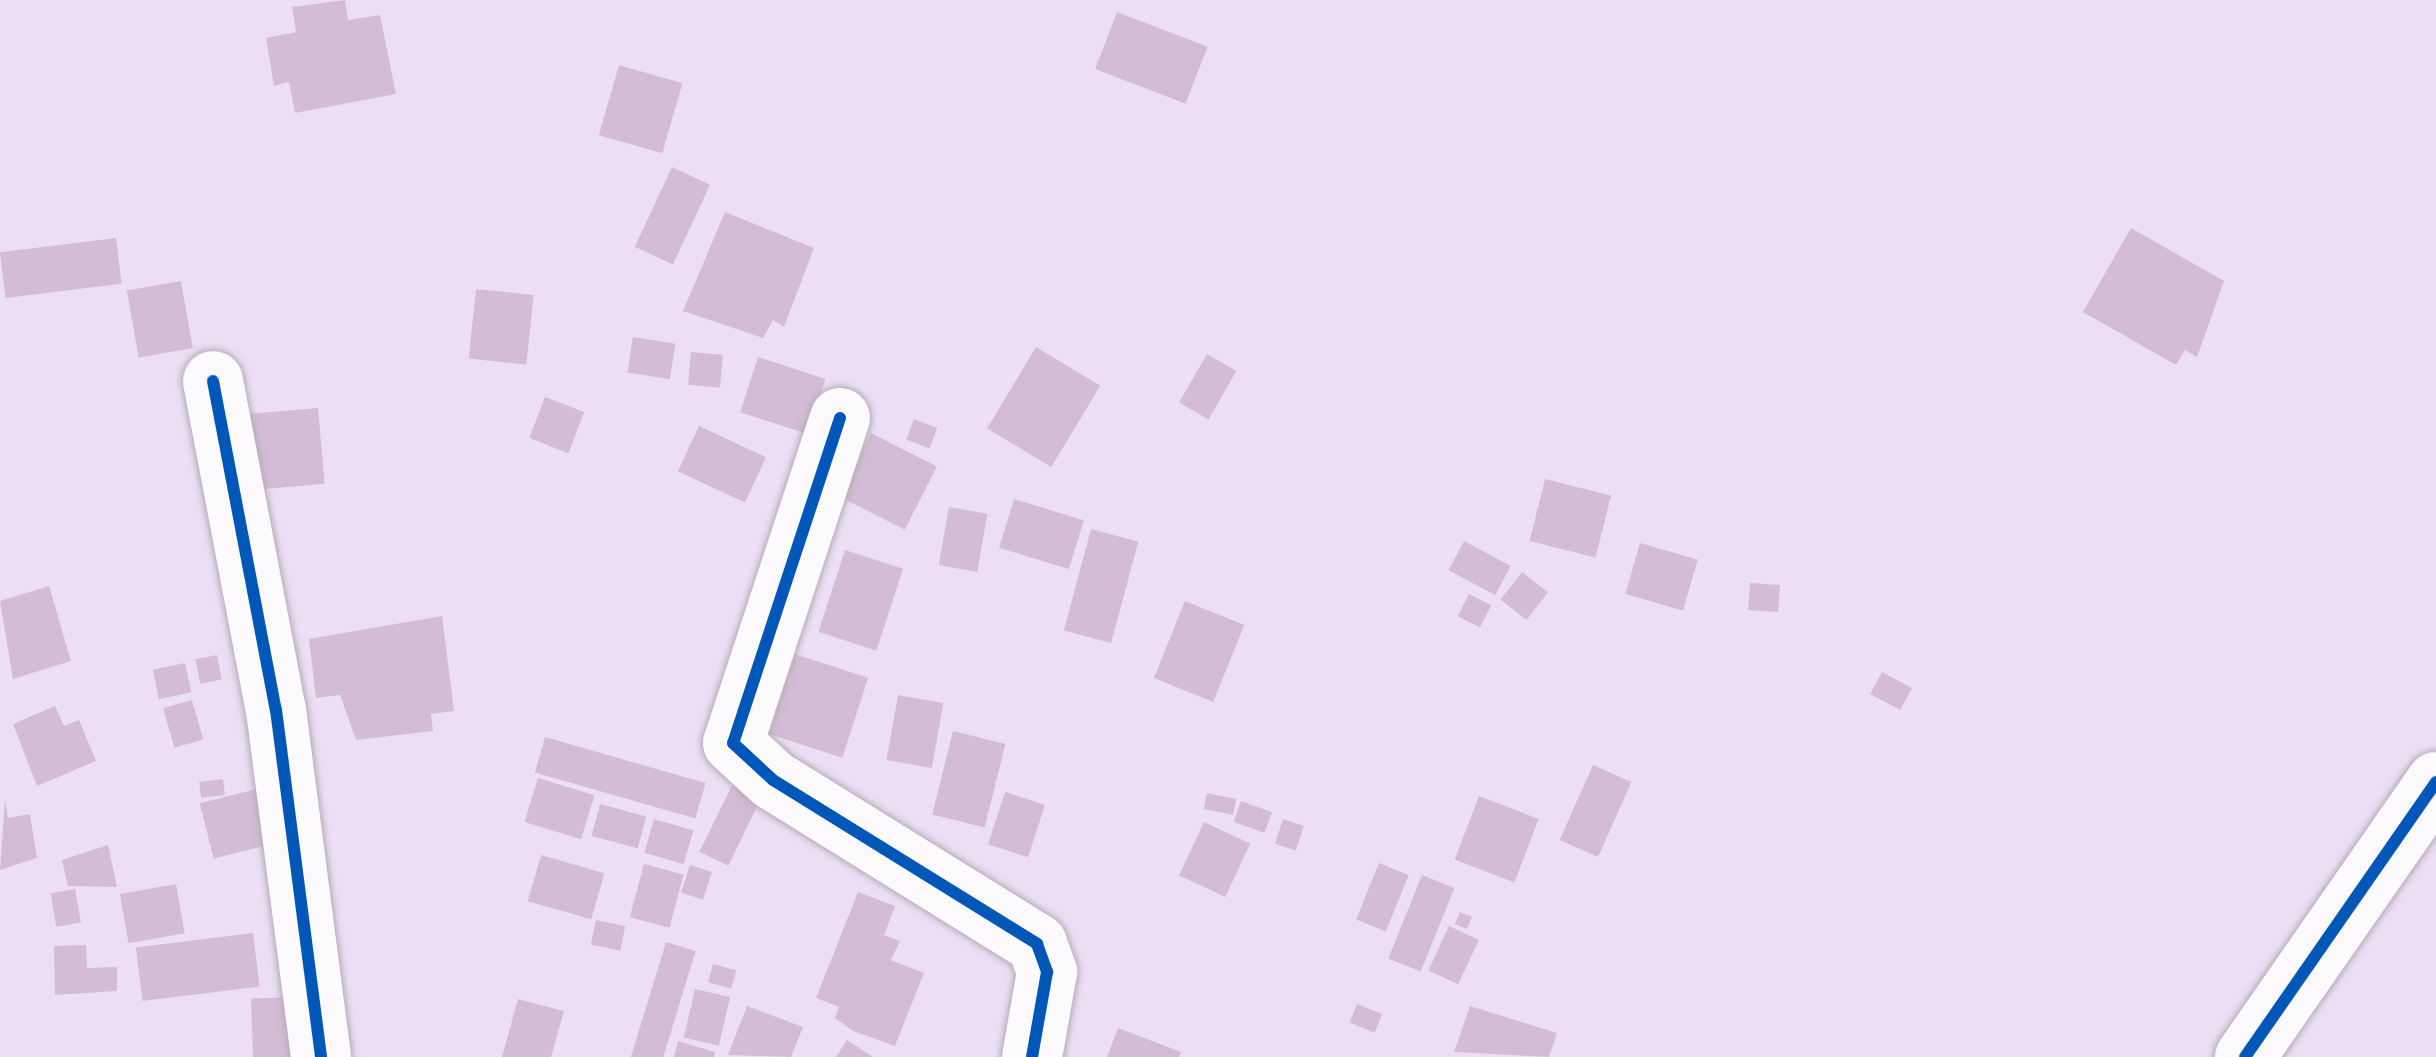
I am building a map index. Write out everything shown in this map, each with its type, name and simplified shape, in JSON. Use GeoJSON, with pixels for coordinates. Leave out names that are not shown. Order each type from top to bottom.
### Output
{"type":"FeatureCollection","features":[{"type":"Feature","properties":{"kind":"street"},"geometry":{"type":"LineString","coordinates":[[213,381],[276,710],[321,1057]]}},
{"type":"Feature","properties":{"kind":"street"},"geometry":{"type":"LineString","coordinates":[[840,418],[733,743],[773,781],[1037,944],[1047,972],[1031,1057]]}},
{"type":"Feature","properties":{"kind":"street"},"geometry":{"type":"LineString","coordinates":[[2245,1057],[2436,782]]}},
{"type":"Feature","properties":{"kind":"building"},"geometry":{"type":"Polygon","coordinates":[[[345,0],[348,20],[380,15],[396,94],[295,113],[289,82],[274,86],[266,38],[296,32],[292,7],[345,0]]]}},
{"type":"Feature","properties":{"kind":"building"},"geometry":{"type":"Polygon","coordinates":[[[1117,12],[1208,47],[1186,104],[1095,69],[1117,12]]]}},
{"type":"Feature","properties":{"kind":"building"},"geometry":{"type":"Polygon","coordinates":[[[619,65],[682,83],[662,153],[599,135],[619,65]]]}},
{"type":"Feature","properties":{"kind":"building"},"geometry":{"type":"Polygon","coordinates":[[[672,167],[710,185],[673,265],[635,247],[672,167]]]}},
{"type":"Feature","properties":{"kind":"building"},"geometry":{"type":"Polygon","coordinates":[[[725,212],[814,248],[784,327],[773,320],[763,338],[683,311],[725,212]]]}},
{"type":"Feature","properties":{"kind":"building"},"geometry":{"type":"Polygon","coordinates":[[[2131,228],[2224,281],[2197,357],[2185,350],[2176,365],[2083,312],[2131,228]]]}},
{"type":"Feature","properties":{"kind":"building"},"geometry":{"type":"Polygon","coordinates":[[[116,238],[122,284],[5,298],[0,252],[116,238]]]}},
{"type":"Feature","properties":{"kind":"building"},"geometry":{"type":"Polygon","coordinates":[[[181,281],[193,348],[139,358],[127,291],[181,281]]]}},
{"type":"Feature","properties":{"kind":"building"},"geometry":{"type":"Polygon","coordinates":[[[476,289],[534,295],[526,365],[469,359],[476,289]]]}},
{"type":"Feature","properties":{"kind":"building"},"geometry":{"type":"Polygon","coordinates":[[[633,337],[675,344],[670,379],[627,373],[633,337]]]}},
{"type":"Feature","properties":{"kind":"building"},"geometry":{"type":"Polygon","coordinates":[[[1036,347],[1100,386],[1051,467],[987,428],[1036,347]]]}},
{"type":"Feature","properties":{"kind":"building"},"geometry":{"type":"Polygon","coordinates":[[[691,352],[723,355],[720,388],[688,385],[691,352]]]}},
{"type":"Feature","properties":{"kind":"building"},"geometry":{"type":"Polygon","coordinates":[[[1207,354],[1236,371],[1208,419],[1179,402],[1207,354]]]}},
{"type":"Feature","properties":{"kind":"building"},"geometry":{"type":"Polygon","coordinates":[[[758,357],[826,379],[808,434],[740,412],[758,357]]]}},
{"type":"Feature","properties":{"kind":"building"},"geometry":{"type":"Polygon","coordinates":[[[545,397],[584,412],[568,453],[529,438],[545,397]]]}},
{"type":"Feature","properties":{"kind":"building"},"geometry":{"type":"Polygon","coordinates":[[[318,408],[325,484],[253,490],[246,414],[318,408]]]}},
{"type":"Feature","properties":{"kind":"building"},"geometry":{"type":"Polygon","coordinates":[[[914,419],[937,428],[929,448],[906,440],[914,419]]]}},
{"type":"Feature","properties":{"kind":"building"},"geometry":{"type":"Polygon","coordinates":[[[699,426],[766,457],[745,503],[678,471],[699,426]]]}},
{"type":"Feature","properties":{"kind":"building"},"geometry":{"type":"Polygon","coordinates":[[[871,433],[937,467],[905,530],[839,496],[871,433]]]}},
{"type":"Feature","properties":{"kind":"building"},"geometry":{"type":"Polygon","coordinates":[[[1545,479],[1611,495],[1595,558],[1530,541],[1545,479]]]}},
{"type":"Feature","properties":{"kind":"building"},"geometry":{"type":"Polygon","coordinates":[[[1014,499],[1084,520],[1069,569],[999,548],[1014,499]]]}},
{"type":"Feature","properties":{"kind":"building"},"geometry":{"type":"Polygon","coordinates":[[[949,507],[987,514],[977,572],[939,565],[949,507]]]}},
{"type":"Feature","properties":{"kind":"building"},"geometry":{"type":"Polygon","coordinates":[[[1091,529],[1138,542],[1111,643],[1064,630],[1091,529]]]}},
{"type":"Feature","properties":{"kind":"building"},"geometry":{"type":"Polygon","coordinates":[[[1464,541],[1511,566],[1495,595],[1449,570],[1464,541]]]}},
{"type":"Feature","properties":{"kind":"building"},"geometry":{"type":"Polygon","coordinates":[[[1640,543],[1698,560],[1683,610],[1625,594],[1640,543]]]}},
{"type":"Feature","properties":{"kind":"building"},"geometry":{"type":"Polygon","coordinates":[[[845,550],[903,569],[876,651],[818,632],[845,550]]]}},
{"type":"Feature","properties":{"kind":"building"},"geometry":{"type":"Polygon","coordinates":[[[1522,572],[1548,592],[1526,620],[1500,600],[1522,572]]]}},
{"type":"Feature","properties":{"kind":"building"},"geometry":{"type":"Polygon","coordinates":[[[1750,583],[1780,585],[1778,612],[1748,610],[1750,583]]]}},
{"type":"Feature","properties":{"kind":"building"},"geometry":{"type":"Polygon","coordinates":[[[49,586],[71,661],[13,679],[0,601],[49,586]]]}},
{"type":"Feature","properties":{"kind":"building"},"geometry":{"type":"Polygon","coordinates":[[[1469,594],[1491,605],[1480,628],[1458,616],[1469,594]]]}},
{"type":"Feature","properties":{"kind":"building"},"geometry":{"type":"Polygon","coordinates":[[[1185,601],[1244,625],[1213,702],[1154,678],[1185,601]]]}},
{"type":"Feature","properties":{"kind":"building"},"geometry":{"type":"Polygon","coordinates":[[[442,616],[454,711],[431,714],[433,731],[356,740],[340,695],[316,698],[309,639],[442,616]]]}},
{"type":"Feature","properties":{"kind":"building"},"geometry":{"type":"Polygon","coordinates":[[[795,654],[868,678],[842,758],[769,734],[795,654]]]}},
{"type":"Feature","properties":{"kind":"building"},"geometry":{"type":"Polygon","coordinates":[[[217,655],[222,680],[200,684],[195,659],[217,655]]]}},
{"type":"Feature","properties":{"kind":"building"},"geometry":{"type":"Polygon","coordinates":[[[185,663],[191,692],[159,699],[153,670],[185,663]]]}},
{"type":"Feature","properties":{"kind":"building"},"geometry":{"type":"Polygon","coordinates":[[[1882,672],[1912,688],[1900,710],[1870,694],[1882,672]]]}},
{"type":"Feature","properties":{"kind":"building"},"geometry":{"type":"Polygon","coordinates":[[[898,695],[943,703],[932,768],[887,760],[898,695]]]}},
{"type":"Feature","properties":{"kind":"building"},"geometry":{"type":"Polygon","coordinates":[[[192,700],[203,739],[174,748],[163,708],[192,700]]]}},
{"type":"Feature","properties":{"kind":"building"},"geometry":{"type":"Polygon","coordinates":[[[55,706],[64,726],[79,720],[96,761],[37,786],[13,724],[55,706]]]}},
{"type":"Feature","properties":{"kind":"building"},"geometry":{"type":"Polygon","coordinates":[[[953,731],[1005,744],[985,828],[932,814],[953,731]]]}},
{"type":"Feature","properties":{"kind":"building"},"geometry":{"type":"Polygon","coordinates":[[[545,737],[706,783],[695,819],[535,773],[545,737]]]}},
{"type":"Feature","properties":{"kind":"building"},"geometry":{"type":"Polygon","coordinates":[[[1593,765],[1631,782],[1598,857],[1560,840],[1593,765]]]}},
{"type":"Feature","properties":{"kind":"building"},"geometry":{"type":"Polygon","coordinates":[[[538,778],[594,795],[581,839],[525,822],[538,778]]]}},
{"type":"Feature","properties":{"kind":"building"},"geometry":{"type":"Polygon","coordinates":[[[223,779],[225,795],[201,798],[199,782],[223,779]]]}},
{"type":"Feature","properties":{"kind":"building"},"geometry":{"type":"Polygon","coordinates":[[[735,779],[764,793],[728,866],[699,852],[735,779]]]}},
{"type":"Feature","properties":{"kind":"building"},"geometry":{"type":"Polygon","coordinates":[[[257,789],[271,844],[214,859],[200,803],[257,789]]]}},
{"type":"Feature","properties":{"kind":"building"},"geometry":{"type":"Polygon","coordinates":[[[1005,792],[1045,805],[1028,857],[988,844],[1005,792]]]}},
{"type":"Feature","properties":{"kind":"building"},"geometry":{"type":"Polygon","coordinates":[[[1207,793],[1236,799],[1233,815],[1204,809],[1207,793]]]}},
{"type":"Feature","properties":{"kind":"building"},"geometry":{"type":"Polygon","coordinates":[[[1479,796],[1539,819],[1514,882],[1455,859],[1479,796]]]}},
{"type":"Feature","properties":{"kind":"building"},"geometry":{"type":"Polygon","coordinates":[[[5,800],[8,818],[30,814],[37,858],[0,870],[5,800]]]}},
{"type":"Feature","properties":{"kind":"building"},"geometry":{"type":"Polygon","coordinates":[[[1241,801],[1272,812],[1264,833],[1233,822],[1241,801]]]}},
{"type":"Feature","properties":{"kind":"building"},"geometry":{"type":"Polygon","coordinates":[[[600,804],[646,816],[638,848],[591,836],[600,804]]]}},
{"type":"Feature","properties":{"kind":"building"},"geometry":{"type":"Polygon","coordinates":[[[654,819],[693,830],[684,864],[644,853],[654,819]]]}},
{"type":"Feature","properties":{"kind":"building"},"geometry":{"type":"Polygon","coordinates":[[[1283,819],[1304,826],[1296,851],[1275,844],[1283,819]]]}},
{"type":"Feature","properties":{"kind":"building"},"geometry":{"type":"Polygon","coordinates":[[[1204,822],[1250,844],[1225,897],[1179,875],[1204,822]]]}},
{"type":"Feature","properties":{"kind":"building"},"geometry":{"type":"Polygon","coordinates":[[[108,845],[117,887],[68,886],[62,860],[108,845]]]}},
{"type":"Feature","properties":{"kind":"building"},"geometry":{"type":"Polygon","coordinates":[[[541,855],[604,873],[591,919],[528,901],[541,855]]]}},
{"type":"Feature","properties":{"kind":"building"},"geometry":{"type":"Polygon","coordinates":[[[1379,863],[1409,875],[1386,932],[1356,920],[1379,863]]]}},
{"type":"Feature","properties":{"kind":"building"},"geometry":{"type":"Polygon","coordinates":[[[644,864],[684,875],[669,928],[630,917],[644,864]]]}},
{"type":"Feature","properties":{"kind":"building"},"geometry":{"type":"Polygon","coordinates":[[[690,865],[712,872],[703,900],[681,893],[690,865]]]}},
{"type":"Feature","properties":{"kind":"building"},"geometry":{"type":"Polygon","coordinates":[[[1422,875],[1454,888],[1421,972],[1388,958],[1422,875]]]}},
{"type":"Feature","properties":{"kind":"building"},"geometry":{"type":"Polygon","coordinates":[[[176,884],[185,933],[129,943],[120,894],[176,884]]]}},
{"type":"Feature","properties":{"kind":"building"},"geometry":{"type":"Polygon","coordinates":[[[75,889],[81,922],[56,927],[50,893],[75,889]]]}},
{"type":"Feature","properties":{"kind":"building"},"geometry":{"type":"Polygon","coordinates":[[[858,892],[895,906],[884,935],[900,941],[891,960],[924,973],[895,1046],[853,1031],[835,1018],[839,1007],[816,998],[858,892]]]}},
{"type":"Feature","properties":{"kind":"building"},"geometry":{"type":"Polygon","coordinates":[[[1460,912],[1472,917],[1467,929],[1455,924],[1460,912]]]}},
{"type":"Feature","properties":{"kind":"building"},"geometry":{"type":"Polygon","coordinates":[[[596,920],[625,926],[620,951],[591,944],[596,920]]]}},
{"type":"Feature","properties":{"kind":"building"},"geometry":{"type":"Polygon","coordinates":[[[1449,926],[1479,940],[1458,984],[1428,970],[1449,926]]]}},
{"type":"Feature","properties":{"kind":"building"},"geometry":{"type":"Polygon","coordinates":[[[253,933],[260,987],[142,1001],[136,947],[253,933]]]}},
{"type":"Feature","properties":{"kind":"building"},"geometry":{"type":"Polygon","coordinates":[[[666,942],[696,951],[663,1057],[631,1057],[666,942]]]}},
{"type":"Feature","properties":{"kind":"building"},"geometry":{"type":"Polygon","coordinates":[[[86,945],[87,968],[117,967],[117,991],[55,995],[54,946],[86,945]]]}},
{"type":"Feature","properties":{"kind":"building"},"geometry":{"type":"Polygon","coordinates":[[[713,964],[736,970],[731,989],[708,982],[713,964]]]}},
{"type":"Feature","properties":{"kind":"building"},"geometry":{"type":"Polygon","coordinates":[[[695,989],[730,997],[719,1046],[684,1038],[695,989]]]}},
{"type":"Feature","properties":{"kind":"building"},"geometry":{"type":"Polygon","coordinates":[[[299,997],[301,1057],[253,1057],[251,999],[299,997]]]}},
{"type":"Feature","properties":{"kind":"building"},"geometry":{"type":"Polygon","coordinates":[[[518,999],[564,1011],[551,1057],[502,1057],[518,999]]]}},
{"type":"Feature","properties":{"kind":"building"},"geometry":{"type":"Polygon","coordinates":[[[1357,1004],[1382,1014],[1375,1033],[1350,1023],[1357,1004]]]}},
{"type":"Feature","properties":{"kind":"building"},"geometry":{"type":"Polygon","coordinates":[[[747,1006],[803,1027],[791,1057],[728,1055],[747,1006]]]}},
{"type":"Feature","properties":{"kind":"building"},"geometry":{"type":"Polygon","coordinates":[[[1470,1006],[1557,1033],[1549,1057],[1454,1052],[1470,1006]]]}},
{"type":"Feature","properties":{"kind":"building"},"geometry":{"type":"Polygon","coordinates":[[[1118,1028],[1181,1052],[1179,1057],[1107,1057],[1118,1028]]]}},
{"type":"Feature","properties":{"kind":"building"},"geometry":{"type":"Polygon","coordinates":[[[847,1040],[873,1057],[836,1057],[847,1040]]]}},
{"type":"Feature","properties":{"kind":"building"},"geometry":{"type":"Polygon","coordinates":[[[678,1041],[715,1052],[714,1057],[674,1057],[678,1041]]]}},
{"type":"Feature","properties":{"kind":"cycle path"},"geometry":{"type":"LineString","coordinates":[[213,381],[276,710],[321,1057]]}},
{"type":"Feature","properties":{"kind":"cycle path"},"geometry":{"type":"LineString","coordinates":[[840,418],[733,743],[773,780],[1037,944],[1047,972],[1032,1057]]}},
{"type":"Feature","properties":{"kind":"cycle path"},"geometry":{"type":"LineString","coordinates":[[2245,1057],[2436,782]]}}]}
